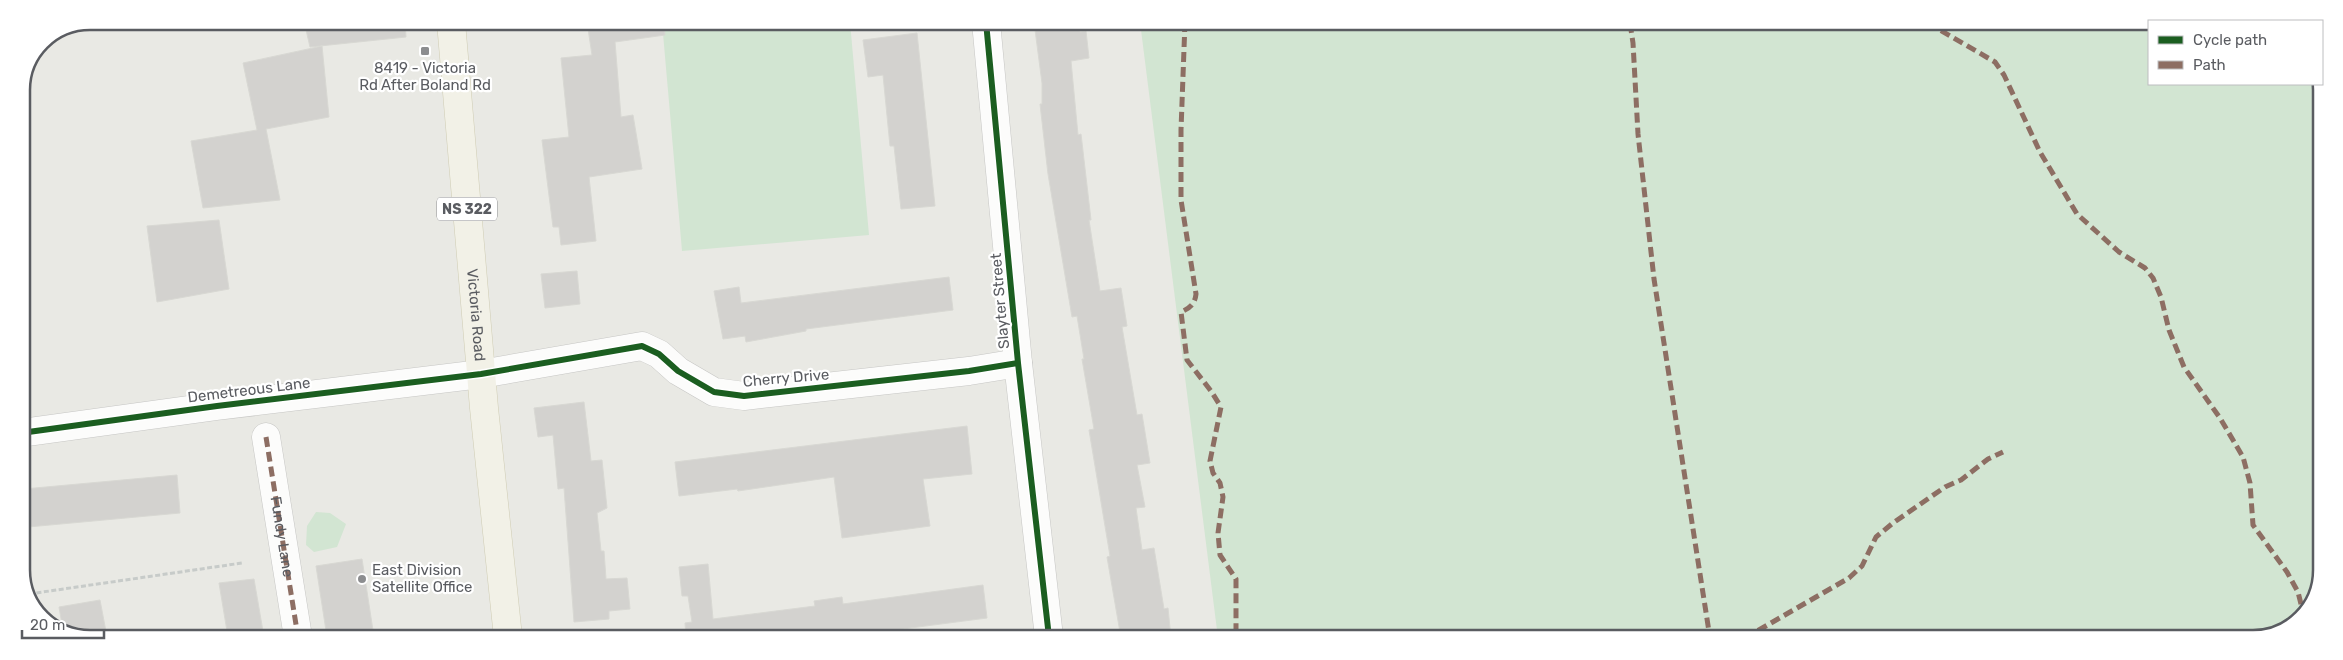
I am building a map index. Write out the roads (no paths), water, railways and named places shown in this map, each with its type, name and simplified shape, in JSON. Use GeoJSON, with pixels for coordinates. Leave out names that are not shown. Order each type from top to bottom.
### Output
{"type":"FeatureCollection","features":[{"type":"Feature","properties":{"kind":"main road","name":"Victoria Road"},"geometry":{"type":"LineString","coordinates":[[452,30],[481,374],[507,630]]}},
{"type":"Feature","properties":{"kind":"street","name":"Slayter Street"},"geometry":{"type":"LineString","coordinates":[[987,30],[1018,363],[1048,630]]}},
{"type":"Feature","properties":{"kind":"street","name":"Cherry Drive"},"geometry":{"type":"LineString","coordinates":[[481,374],[642,346],[659,354],[678,371],[714,392],[744,396],[969,371],[1018,363]]}},
{"type":"Feature","properties":{"kind":"street","name":"Demetreous Lane"},"geometry":{"type":"LineString","coordinates":[[30,432],[217,406],[481,374]]}},
{"type":"Feature","properties":{"kind":"street","name":"Fundy Lane"},"geometry":{"type":"LineString","coordinates":[[266,437],[297,630]]}},
{"type":"Feature","properties":{"kind":"place","name":"8419 - Victoria Rd After Boland Rd"},"geometry":{"type":"Point","coordinates":[425,51]}},
{"type":"Feature","properties":{"kind":"place","name":"East Division Satellite Office"},"geometry":{"type":"Point","coordinates":[362,579]}}]}
